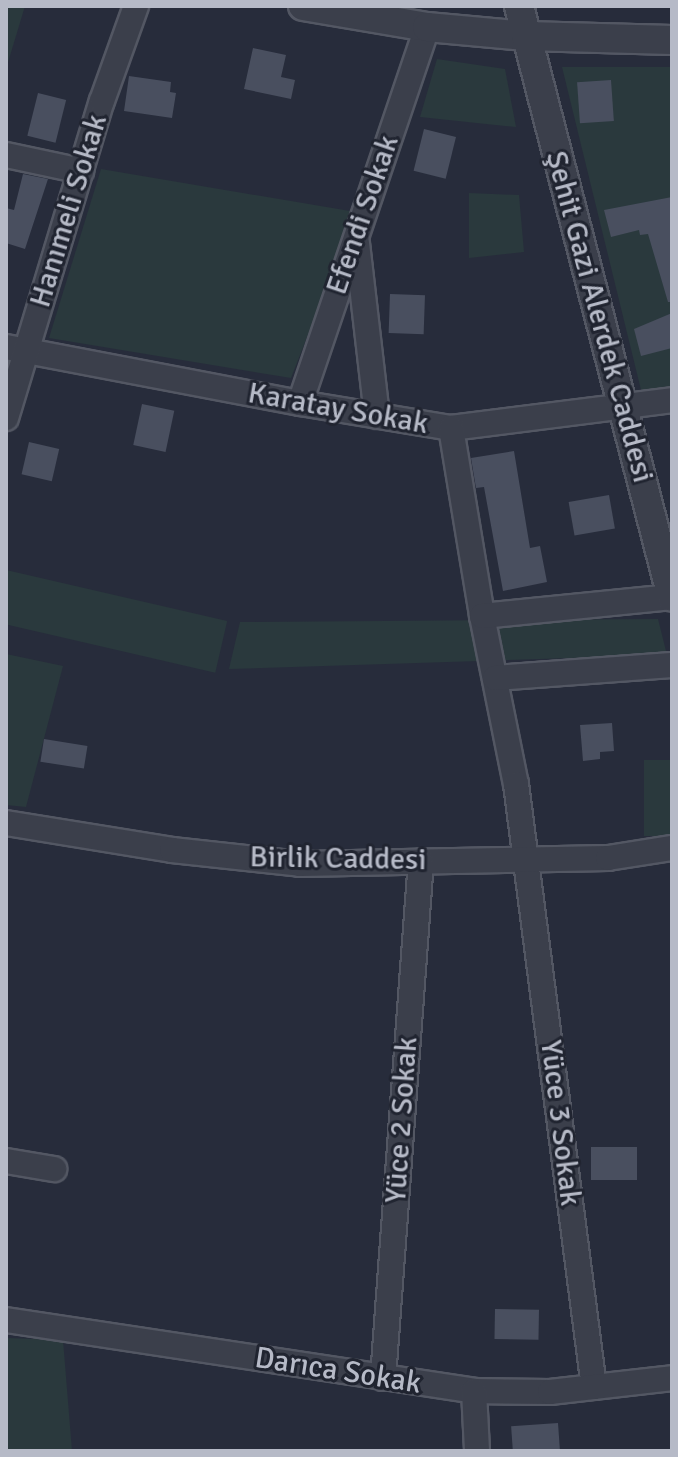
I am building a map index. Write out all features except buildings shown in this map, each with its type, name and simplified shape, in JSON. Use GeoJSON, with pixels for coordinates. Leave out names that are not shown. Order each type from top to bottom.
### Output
{"type":"FeatureCollection","features":[{"type":"Feature","properties":{"kind":"street","name":"Hanımeli Sokak"},"geometry":{"type":"LineString","coordinates":[[6,418],[16,350],[81,171],[136,6]]}},
{"type":"Feature","properties":{"kind":"street"},"geometry":{"type":"LineString","coordinates":[[303,6],[427,27],[526,36],[672,40]]}},
{"type":"Feature","properties":{"kind":"street","name":"Şehit Gazi Alerdek Caddesi"},"geometry":{"type":"LineString","coordinates":[[519,6],[672,597]]}},
{"type":"Feature","properties":{"kind":"street","name":"Efendi Sokak"},"geometry":{"type":"LineString","coordinates":[[300,403],[427,27]]}},
{"type":"Feature","properties":{"kind":"street"},"geometry":{"type":"LineString","coordinates":[[6,155],[81,171]]}},
{"type":"Feature","properties":{"kind":"street"},"geometry":{"type":"LineString","coordinates":[[356,236],[377,416]]}},
{"type":"Feature","properties":{"kind":"street","name":"Karatay Sokak"},"geometry":{"type":"LineString","coordinates":[[16,350],[451,428],[623,409],[672,400]]}},
{"type":"Feature","properties":{"kind":"street","name":"Yüce 3 Sokak"},"geometry":{"type":"LineString","coordinates":[[451,428],[527,859],[594,1387]]}},
{"type":"Feature","properties":{"kind":"street"},"geometry":{"type":"LineString","coordinates":[[482,616],[672,597]]}},
{"type":"Feature","properties":{"kind":"street"},"geometry":{"type":"LineString","coordinates":[[495,678],[672,665]]}},
{"type":"Feature","properties":{"kind":"street","name":"Birlik Caddesi"},"geometry":{"type":"LineString","coordinates":[[6,823],[226,857],[300,864],[608,858],[672,848]]}},
{"type":"Feature","properties":{"kind":"street","name":"Yüce 2 Sokak"},"geometry":{"type":"LineString","coordinates":[[383,1378],[421,861]]}},
{"type":"Feature","properties":{"kind":"street"},"geometry":{"type":"LineString","coordinates":[[6,1161],[54,1169]]}},
{"type":"Feature","properties":{"kind":"street","name":"Darıca Sokak"},"geometry":{"type":"LineString","coordinates":[[6,1320],[474,1391],[515,1394],[672,1378]]}},
{"type":"Feature","properties":{"kind":"street"},"geometry":{"type":"LineString","coordinates":[[474,1391],[477,1451]]}},
{"type":"Feature","properties":{"kind":"shaded area"},"geometry":{"type":"Polygon","coordinates":[[[6,6],[25,6],[6,69],[6,6]]]}},
{"type":"Feature","properties":{"kind":"shaded area"},"geometry":{"type":"Polygon","coordinates":[[[437,59],[505,69],[516,127],[420,117],[437,59]]]}},
{"type":"Feature","properties":{"kind":"shaded area"},"geometry":{"type":"Polygon","coordinates":[[[562,67],[672,67],[672,390],[642,394],[562,67]]]}},
{"type":"Feature","properties":{"kind":"shaded area"},"geometry":{"type":"Polygon","coordinates":[[[101,169],[356,212],[291,378],[49,338],[101,169]]]}},
{"type":"Feature","properties":{"kind":"shaded area"},"geometry":{"type":"Polygon","coordinates":[[[469,193],[519,195],[524,252],[469,258],[469,193]]]}},
{"type":"Feature","properties":{"kind":"shaded area"},"geometry":{"type":"Polygon","coordinates":[[[6,570],[227,621],[215,673],[6,624],[6,570]]]}},
{"type":"Feature","properties":{"kind":"shaded area"},"geometry":{"type":"Polygon","coordinates":[[[658,619],[667,655],[229,669],[240,622],[658,619]]]}},
{"type":"Feature","properties":{"kind":"shaded area"},"geometry":{"type":"Polygon","coordinates":[[[6,654],[63,666],[26,807],[6,805],[6,654]]]}},
{"type":"Feature","properties":{"kind":"shaded area"},"geometry":{"type":"Polygon","coordinates":[[[644,760],[672,760],[672,836],[644,836],[644,760]]]}},
{"type":"Feature","properties":{"kind":"shaded area"},"geometry":{"type":"Polygon","coordinates":[[[6,1338],[63,1340],[72,1451],[6,1451],[6,1338]]]}}]}
